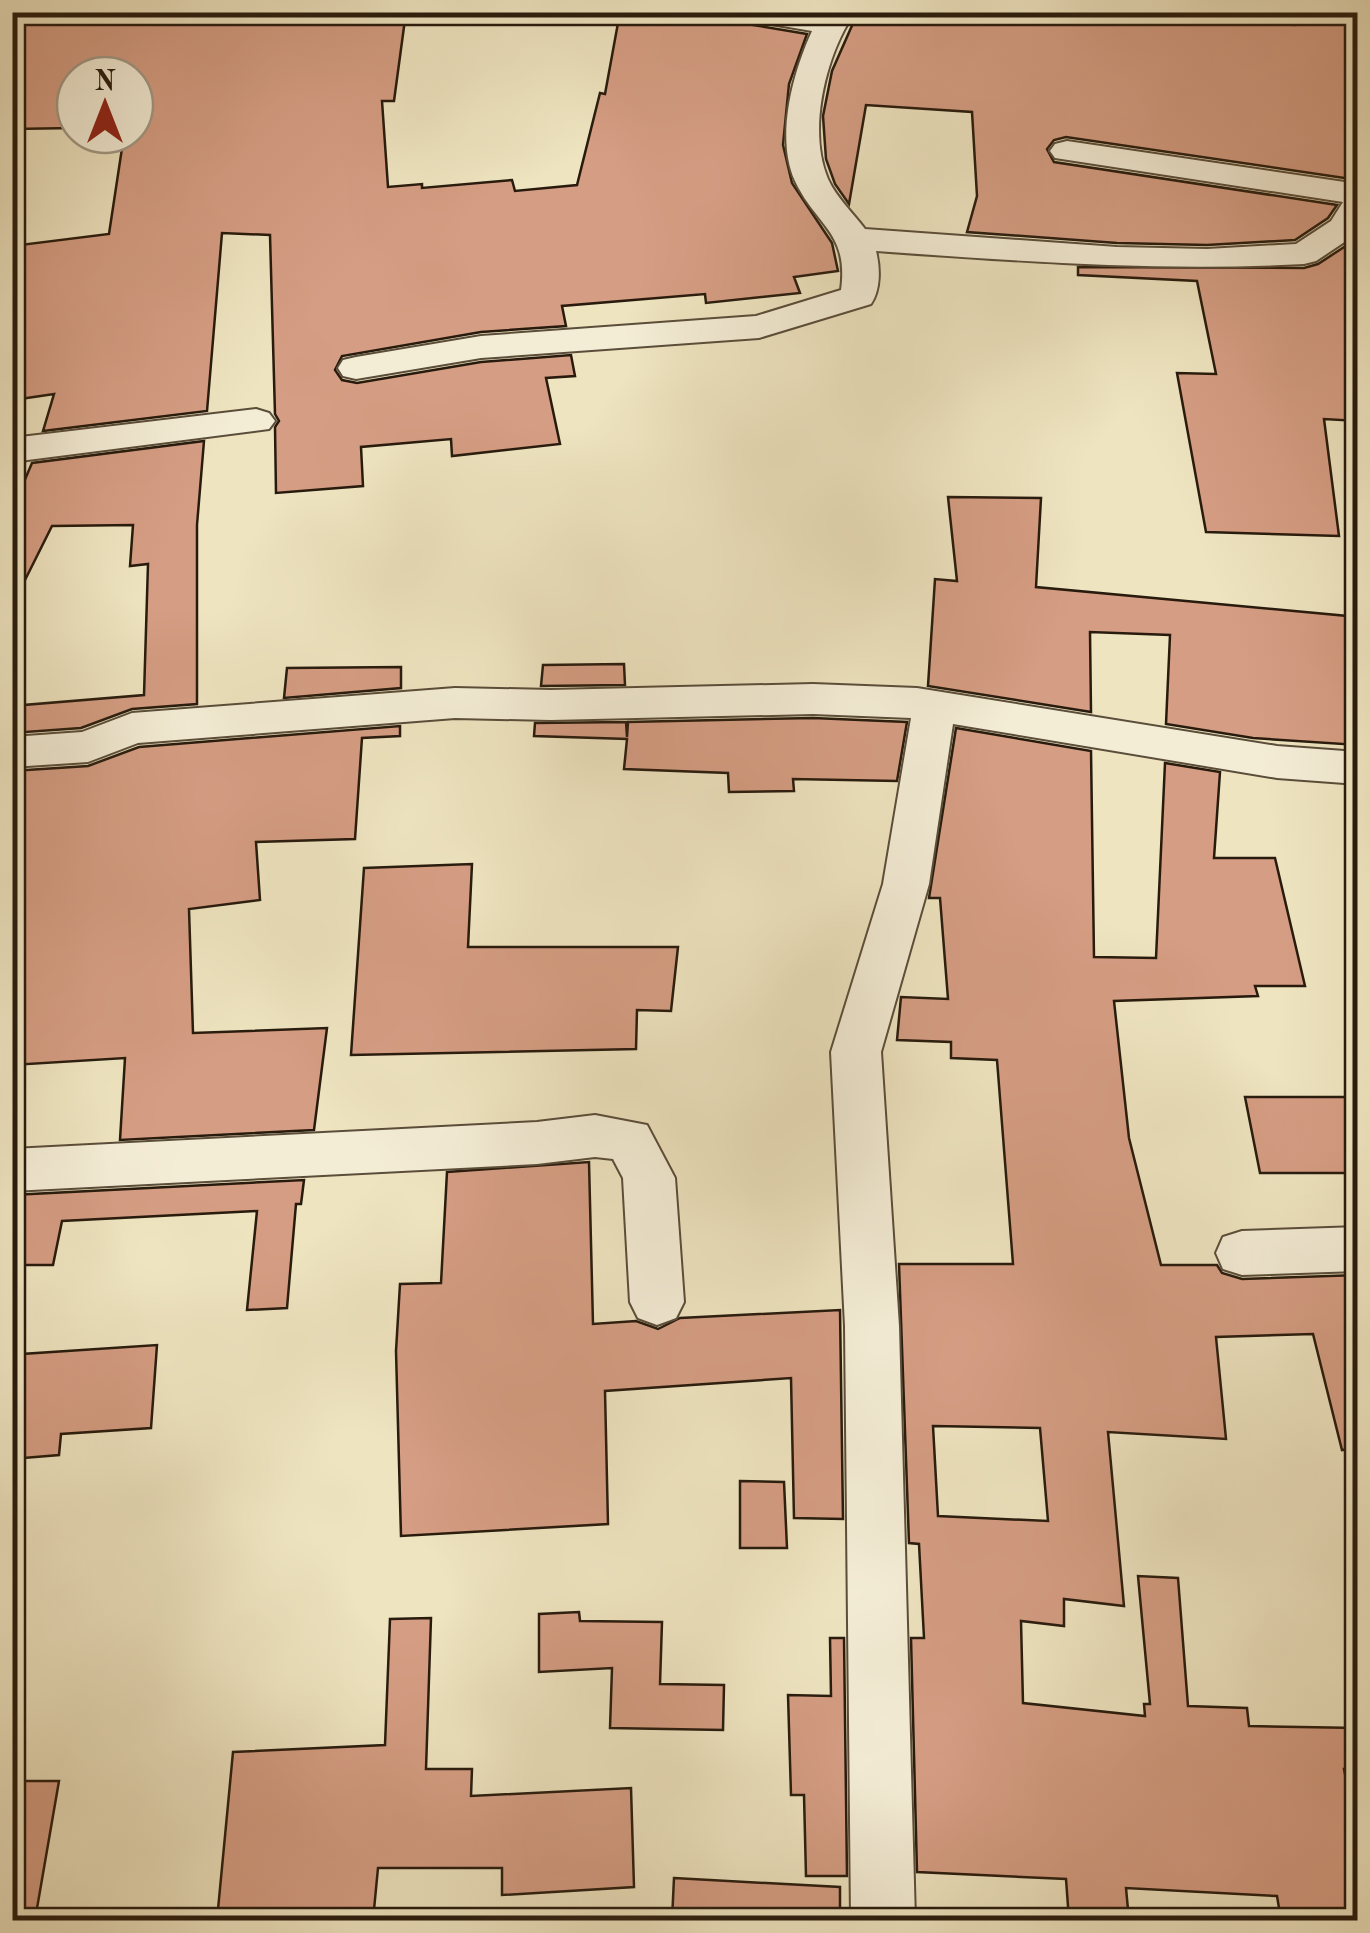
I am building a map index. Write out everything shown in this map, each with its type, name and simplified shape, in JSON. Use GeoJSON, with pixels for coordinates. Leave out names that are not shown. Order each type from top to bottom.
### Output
{"type":"FeatureCollection","features":[{"type":"Feature","properties":{"kind":"street"},"geometry":{"type":"LineString","coordinates":[[356,368],[481,347],[566,338],[759,327],[858,296],[864,268],[856,240],[811,179],[803,136],[809,91],[834,18],[748,12]]}},
{"type":"Feature","properties":{"kind":"street"},"geometry":{"type":"LineString","coordinates":[[1067,151],[1358,194]]}},
{"type":"Feature","properties":{"kind":"street"},"geometry":{"type":"LineString","coordinates":[[856,240],[1117,258],[1304,254],[1344,228],[1358,204]]}},
{"type":"Feature","properties":{"kind":"street"},"geometry":{"type":"LineString","coordinates":[[16,462],[256,421]]}},
{"type":"Feature","properties":{"kind":"street"},"geometry":{"type":"LineString","coordinates":[[12,752],[88,747],[132,728],[454,703],[814,700],[916,703],[1277,762],[1358,768]]}},
{"type":"Feature","properties":{"kind":"street"},"geometry":{"type":"LineString","coordinates":[[883,1920],[872,1326],[856,1052],[906,884],[934,708]]}},
{"type":"Feature","properties":{"kind":"street"},"geometry":{"type":"LineString","coordinates":[[12,1170],[536,1143],[594,1136],[629,1140],[650,1178],[657,1302]]}},
{"type":"Feature","properties":{"kind":"street"},"geometry":{"type":"LineString","coordinates":[[1242,1253],[1358,1250]]}},
{"type":"Feature","properties":{"kind":"building"},"geometry":{"type":"Polygon","coordinates":[[[158,12],[406,12],[394,101],[382,101],[388,187],[512,180],[515,191],[577,185],[600,93],[605,94],[620,12],[729,12],[735,22],[807,34],[789,84],[783,145],[792,183],[832,243],[838,271],[794,277],[800,293],[706,303],[705,294],[562,306],[566,326],[481,332],[342,356],[335,370],[342,380],[357,383],[481,362],[571,355],[575,376],[546,378],[560,444],[452,456],[451,439],[361,447],[363,486],[276,493],[275,427],[279,421],[275,414],[270,235],[222,233],[207,411],[43,431],[54,394],[20,399],[12,317],[12,246],[109,234],[121,155],[155,155],[155,55],[55,55],[55,128],[12,129],[12,18],[79,15],[78,21],[155,21],[158,12]]]}},
{"type":"Feature","properties":{"kind":"building"},"geometry":{"type":"Polygon","coordinates":[[[858,12],[1027,12],[1123,24],[1129,12],[1197,12],[1199,18],[1294,25],[1292,12],[1344,12],[1358,82],[1358,180],[1066,137],[1054,140],[1047,149],[1054,162],[1337,205],[1328,218],[1295,240],[1207,245],[1117,243],[967,232],[977,196],[972,112],[866,105],[849,204],[835,184],[826,159],[823,116],[832,71],[858,12]]]}},
{"type":"Feature","properties":{"kind":"building"},"geometry":{"type":"Polygon","coordinates":[[[1358,238],[1358,421],[1324,419],[1339,536],[1206,532],[1177,373],[1216,374],[1197,281],[1078,275],[1078,267],[1304,268],[1318,264],[1358,238]]]}},
{"type":"Feature","properties":{"kind":"building"},"geometry":{"type":"Polygon","coordinates":[[[204,441],[197,525],[197,704],[132,709],[81,728],[12,733],[12,706],[144,695],[148,564],[130,566],[133,525],[52,526],[12,606],[12,510],[32,463],[204,441]]]}},
{"type":"Feature","properties":{"kind":"building"},"geometry":{"type":"Polygon","coordinates":[[[948,497],[1041,498],[1036,587],[1358,617],[1358,745],[1253,738],[1166,724],[1170,635],[1090,632],[1091,712],[928,686],[935,579],[957,581],[948,497]]]}},
{"type":"Feature","properties":{"kind":"building"},"geometry":{"type":"Polygon","coordinates":[[[624,664],[625,685],[541,686],[543,665],[624,664]]]}},
{"type":"Feature","properties":{"kind":"building"},"geometry":{"type":"Polygon","coordinates":[[[401,667],[401,688],[284,698],[287,668],[401,667]]]}},
{"type":"Feature","properties":{"kind":"building"},"geometry":{"type":"Polygon","coordinates":[[[813,718],[907,722],[897,781],[793,779],[794,791],[729,792],[728,773],[624,769],[627,739],[534,736],[535,723],[626,722],[627,737],[628,722],[813,718]]]}},
{"type":"Feature","properties":{"kind":"building"},"geometry":{"type":"Polygon","coordinates":[[[400,726],[400,736],[362,738],[355,839],[256,842],[260,900],[189,909],[193,1033],[327,1028],[314,1130],[120,1140],[125,1058],[12,1065],[12,771],[88,766],[139,747],[400,726]]]}},
{"type":"Feature","properties":{"kind":"building"},"geometry":{"type":"Polygon","coordinates":[[[956,728],[1091,751],[1094,957],[1156,958],[1165,763],[1220,772],[1214,858],[1275,858],[1305,986],[1255,986],[1258,996],[1114,1001],[1129,1138],[1161,1265],[1217,1265],[1222,1273],[1242,1279],[1358,1275],[1358,1448],[1342,1450],[1313,1334],[1216,1337],[1226,1439],[1108,1432],[1124,1606],[1064,1599],[1064,1626],[1021,1621],[1023,1703],[1145,1716],[1144,1704],[1150,1704],[1138,1576],[1178,1578],[1188,1706],[1247,1708],[1249,1726],[1358,1728],[1358,1769],[1344,1769],[1358,1839],[1358,1920],[1281,1920],[1277,1896],[1126,1888],[1129,1920],[1069,1920],[1066,1879],[917,1872],[911,1638],[924,1638],[919,1544],[909,1543],[899,1264],[1013,1264],[997,1060],[951,1058],[951,1042],[897,1040],[901,997],[948,999],[940,898],[929,898],[956,728]],[[933,1426],[938,1516],[1048,1521],[1040,1428],[933,1426]]]}},
{"type":"Feature","properties":{"kind":"building"},"geometry":{"type":"Polygon","coordinates":[[[472,864],[468,947],[678,947],[671,1011],[637,1010],[636,1049],[351,1055],[364,868],[472,864]]]}},
{"type":"Feature","properties":{"kind":"building"},"geometry":{"type":"Polygon","coordinates":[[[1245,1097],[1353,1097],[1358,1118],[1358,1173],[1260,1173],[1245,1097]]]}},
{"type":"Feature","properties":{"kind":"building"},"geometry":{"type":"Polygon","coordinates":[[[589,1162],[593,1324],[636,1321],[658,1329],[680,1318],[840,1310],[843,1519],[794,1518],[791,1378],[605,1391],[608,1524],[401,1536],[396,1351],[400,1284],[441,1283],[447,1172],[589,1162]]]}},
{"type":"Feature","properties":{"kind":"building"},"geometry":{"type":"Polygon","coordinates":[[[304,1180],[301,1204],[296,1204],[287,1308],[247,1310],[257,1211],[62,1221],[53,1265],[12,1265],[12,1195],[304,1180]]]}},
{"type":"Feature","properties":{"kind":"building"},"geometry":{"type":"Polygon","coordinates":[[[157,1345],[151,1428],[61,1434],[59,1455],[12,1459],[22,1354],[157,1345]]]}},
{"type":"Feature","properties":{"kind":"building"},"geometry":{"type":"Polygon","coordinates":[[[740,1481],[784,1482],[787,1548],[740,1548],[740,1481]]]}},
{"type":"Feature","properties":{"kind":"building"},"geometry":{"type":"Polygon","coordinates":[[[579,1612],[580,1621],[662,1622],[660,1684],[724,1685],[723,1730],[610,1728],[612,1668],[539,1672],[539,1614],[579,1612]]]}},
{"type":"Feature","properties":{"kind":"building"},"geometry":{"type":"Polygon","coordinates":[[[431,1618],[426,1769],[472,1769],[471,1796],[631,1788],[634,1887],[502,1895],[502,1868],[378,1868],[373,1920],[217,1920],[233,1752],[385,1745],[390,1619],[431,1618]]]}},
{"type":"Feature","properties":{"kind":"building"},"geometry":{"type":"Polygon","coordinates":[[[830,1638],[844,1638],[847,1876],[806,1876],[804,1795],[791,1795],[788,1695],[831,1696],[830,1638]]]}},
{"type":"Feature","properties":{"kind":"building"},"geometry":{"type":"Polygon","coordinates":[[[12,1781],[59,1781],[35,1920],[12,1918],[12,1781]]]}},
{"type":"Feature","properties":{"kind":"building"},"geometry":{"type":"Polygon","coordinates":[[[674,1878],[840,1887],[840,1920],[672,1920],[674,1878]]]}}]}
